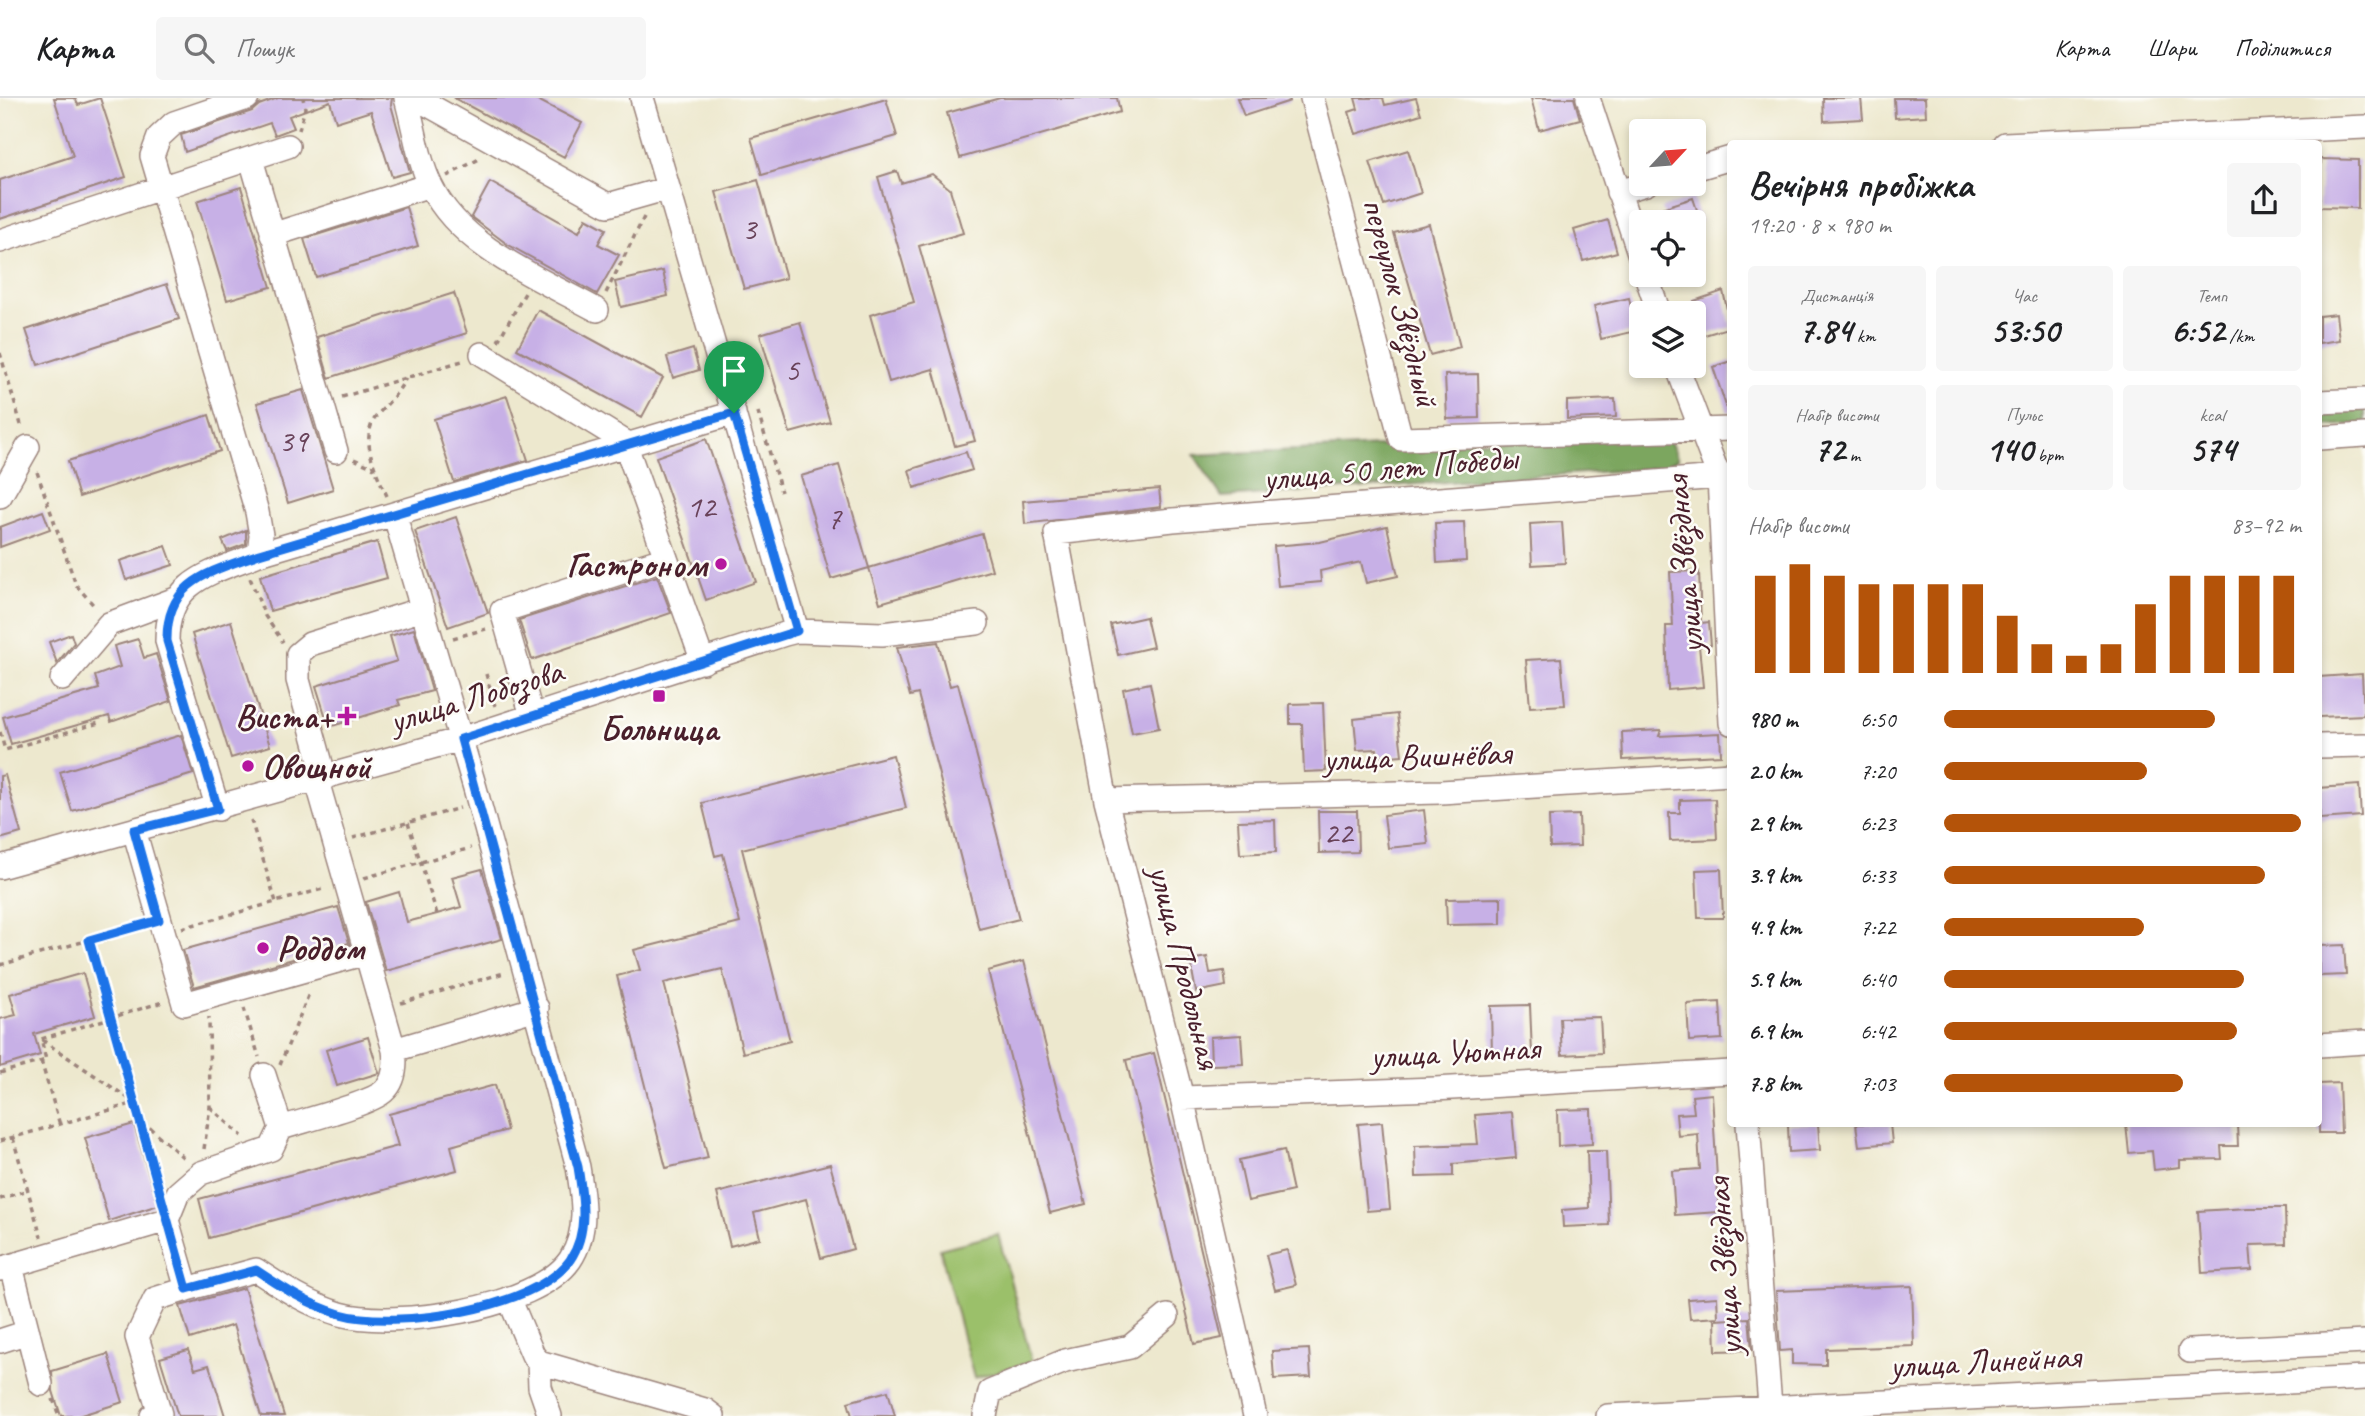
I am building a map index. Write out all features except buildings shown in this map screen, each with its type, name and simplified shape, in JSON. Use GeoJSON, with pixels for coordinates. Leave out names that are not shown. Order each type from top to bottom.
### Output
{"type":"FeatureCollection","features":[{"type":"Feature","properties":{"kind":"street"},"geometry":{"type":"LineString","coordinates":[[247,98],[174,123],[159,137],[152,156],[160,190],[222,385],[257,512],[261,535],[259,554]]}},
{"type":"Feature","properties":{"kind":"street"},"geometry":{"type":"LineString","coordinates":[[406,98],[430,185],[447,212],[467,235],[597,310]]}},
{"type":"Feature","properties":{"kind":"street"},"geometry":{"type":"LineString","coordinates":[[416,98],[608,205],[663,190]]}},
{"type":"Feature","properties":{"kind":"street"},"geometry":{"type":"LineString","coordinates":[[642,98],[663,190],[802,631]]}},
{"type":"Feature","properties":{"kind":"street","name":"переулок Звёздный"},"geometry":{"type":"LineString","coordinates":[[1312,98],[1401,439],[1699,430]]}},
{"type":"Feature","properties":{"kind":"street"},"geometry":{"type":"LineString","coordinates":[[1588,98],[1629,224]]}},
{"type":"Feature","properties":{"kind":"street"},"geometry":{"type":"LineString","coordinates":[[2090,140],[2365,127]]}},
{"type":"Feature","properties":{"kind":"street"},"geometry":{"type":"LineString","coordinates":[[0,241],[288,146]]}},
{"type":"Feature","properties":{"kind":"street"},"geometry":{"type":"LineString","coordinates":[[251,159],[320,404],[336,451]]}},
{"type":"Feature","properties":{"kind":"street"},"geometry":{"type":"LineString","coordinates":[[1706,165],[1727,159]]}},
{"type":"Feature","properties":{"kind":"street"},"geometry":{"type":"LineString","coordinates":[[272,235],[430,185]]}},
{"type":"Feature","properties":{"kind":"street"},"geometry":{"type":"LineString","coordinates":[[1618,192],[1629,189]]}},
{"type":"Feature","properties":{"kind":"street"},"geometry":{"type":"LineString","coordinates":[[482,354],[628,446],[703,662]]}},
{"type":"Feature","properties":{"kind":"street","name":"улица Звёздная"},"geometry":{"type":"LineString","coordinates":[[1681,378],[1699,430],[1725,476],[1727,558]]}},
{"type":"Feature","properties":{"kind":"street"},"geometry":{"type":"LineString","coordinates":[[2322,402],[2365,400]]}},
{"type":"Feature","properties":{"kind":"street"},"geometry":{"type":"LineString","coordinates":[[218,809],[167,641],[167,617],[176,599],[190,585],[259,554],[395,516],[734,413]]}},
{"type":"Feature","properties":{"kind":"street"},"geometry":{"type":"LineString","coordinates":[[1699,430],[1727,429]]}},
{"type":"Feature","properties":{"kind":"street"},"geometry":{"type":"LineString","coordinates":[[2322,438],[2365,435]]}},
{"type":"Feature","properties":{"kind":"street"},"geometry":{"type":"LineString","coordinates":[[0,496],[28,447]]}},
{"type":"Feature","properties":{"kind":"street","name":"улица 50 лет Победы"},"geometry":{"type":"LineString","coordinates":[[1056,533],[1173,520],[1725,476]]}},
{"type":"Feature","properties":{"kind":"street"},"geometry":{"type":"LineString","coordinates":[[152,1416],[160,1414],[137,1337],[155,1299],[256,1270],[301,1300],[342,1314],[384,1321],[440,1317],[509,1298],[561,1270],[575,1250],[583,1226],[578,1167],[537,1008],[395,516]]}},
{"type":"Feature","properties":{"kind":"street","name":"улица Продольная"},"geometry":{"type":"LineString","coordinates":[[1056,533],[1107,800],[1182,1098],[1255,1416]]}},
{"type":"Feature","properties":{"kind":"street"},"geometry":{"type":"LineString","coordinates":[[532,716],[502,611],[666,558]]}},
{"type":"Feature","properties":{"kind":"street"},"geometry":{"type":"LineString","coordinates":[[62,679],[109,624],[176,599]]}},
{"type":"Feature","properties":{"kind":"street"},"geometry":{"type":"LineString","coordinates":[[281,1128],[377,1097],[385,1091],[394,1072],[394,1050],[335,843],[298,680],[298,654],[310,643],[423,609]]}},
{"type":"Feature","properties":{"kind":"street","name":"улица Лобозова"},"geometry":{"type":"LineString","coordinates":[[0,867],[218,809],[461,739],[802,631],[882,635],[976,623]]}},
{"type":"Feature","properties":{"kind":"street"},"geometry":{"type":"LineString","coordinates":[[2322,746],[2365,745]]}},
{"type":"Feature","properties":{"kind":"street","name":"улица Вишнёвая"},"geometry":{"type":"LineString","coordinates":[[1107,800],[1441,792],[1727,774]]}},
{"type":"Feature","properties":{"kind":"street"},"geometry":{"type":"LineString","coordinates":[[134,830],[184,1004],[366,953]]}},
{"type":"Feature","properties":{"kind":"street"},"geometry":{"type":"LineString","coordinates":[[394,1050],[537,1008]]}},
{"type":"Feature","properties":{"kind":"street"},"geometry":{"type":"LineString","coordinates":[[2322,1045],[2365,1042]]}},
{"type":"Feature","properties":{"kind":"street","name":"улица Уютная"},"geometry":{"type":"LineString","coordinates":[[1182,1098],[1727,1072]]}},
{"type":"Feature","properties":{"kind":"street"},"geometry":{"type":"LineString","coordinates":[[187,1289],[167,1220],[178,1193],[186,1182],[201,1173],[271,1149],[281,1128],[264,1075]]}},
{"type":"Feature","properties":{"kind":"street","name":"улица Звёздная"},"geometry":{"type":"LineString","coordinates":[[1748,1127],[1782,1409]]}},
{"type":"Feature","properties":{"kind":"street"},"geometry":{"type":"LineString","coordinates":[[41,1384],[28,1332],[5,1268],[167,1220]]}},
{"type":"Feature","properties":{"kind":"street"},"geometry":{"type":"LineString","coordinates":[[509,1298],[533,1355],[540,1362],[705,1410],[713,1416]]}},
{"type":"Feature","properties":{"kind":"street"},"geometry":{"type":"LineString","coordinates":[[985,1416],[990,1392],[1065,1361],[1129,1347],[1167,1316]]}},
{"type":"Feature","properties":{"kind":"street"},"geometry":{"type":"LineString","coordinates":[[0,1341],[28,1332]]}},
{"type":"Feature","properties":{"kind":"street"},"geometry":{"type":"LineString","coordinates":[[2190,1351],[2365,1342]]}},
{"type":"Feature","properties":{"kind":"street"},"geometry":{"type":"LineString","coordinates":[[540,1362],[540,1387],[550,1416]]}},
{"type":"Feature","properties":{"kind":"street","name":"улица Линейная"},"geometry":{"type":"LineString","coordinates":[[1608,1416],[2365,1378]]}},
{"type":"Feature","properties":{"kind":"path"},"geometry":{"type":"LineString","coordinates":[[288,146],[298,137],[305,108],[303,98]]}},
{"type":"Feature","properties":{"kind":"path"},"geometry":{"type":"LineString","coordinates":[[430,185],[503,147]]}},
{"type":"Feature","properties":{"kind":"path"},"geometry":{"type":"LineString","coordinates":[[597,310],[663,190]]}},
{"type":"Feature","properties":{"kind":"path"},"geometry":{"type":"LineString","coordinates":[[320,404],[493,350],[535,276]]}},
{"type":"Feature","properties":{"kind":"path"},"geometry":{"type":"LineString","coordinates":[[0,353],[28,447],[76,585],[109,624]]}},
{"type":"Feature","properties":{"kind":"path"},"geometry":{"type":"LineString","coordinates":[[395,516],[374,468],[368,436],[372,421],[398,393],[406,378]]}},
{"type":"Feature","properties":{"kind":"path"},"geometry":{"type":"LineString","coordinates":[[259,554],[251,568],[255,594],[282,642],[298,654]]}},
{"type":"Feature","properties":{"kind":"path"},"geometry":{"type":"LineString","coordinates":[[433,644],[505,623]]}},
{"type":"Feature","properties":{"kind":"path"},"geometry":{"type":"LineString","coordinates":[[486,674],[500,726]]}},
{"type":"Feature","properties":{"kind":"path"},"geometry":{"type":"LineString","coordinates":[[0,732],[5,750],[99,723]]}},
{"type":"Feature","properties":{"kind":"path"},"geometry":{"type":"LineString","coordinates":[[246,801],[276,902]]}},
{"type":"Feature","properties":{"kind":"path"},"geometry":{"type":"LineString","coordinates":[[335,843],[479,803]]}},
{"type":"Feature","properties":{"kind":"path"},"geometry":{"type":"LineString","coordinates":[[408,823],[437,914]]}},
{"type":"Feature","properties":{"kind":"path"},"geometry":{"type":"LineString","coordinates":[[0,965],[159,920]]}},
{"type":"Feature","properties":{"kind":"path"},"geometry":{"type":"LineString","coordinates":[[89,940],[167,1220]]}},
{"type":"Feature","properties":{"kind":"path"},"geometry":{"type":"LineString","coordinates":[[238,989],[264,1075],[278,1070],[320,966]]}},
{"type":"Feature","properties":{"kind":"path"},"geometry":{"type":"LineString","coordinates":[[391,1006],[507,972]]}},
{"type":"Feature","properties":{"kind":"path"},"geometry":{"type":"LineString","coordinates":[[41,1039],[182,996]]}},
{"type":"Feature","properties":{"kind":"path"},"geometry":{"type":"LineString","coordinates":[[201,1173],[210,1107],[208,997]]}},
{"type":"Feature","properties":{"kind":"path"},"geometry":{"type":"LineString","coordinates":[[0,1073],[46,1060],[41,1039]]}},
{"type":"Feature","properties":{"kind":"path"},"geometry":{"type":"LineString","coordinates":[[41,1039],[135,1103]]}},
{"type":"Feature","properties":{"kind":"path"},"geometry":{"type":"LineString","coordinates":[[41,1061],[60,1125]]}},
{"type":"Feature","properties":{"kind":"path"},"geometry":{"type":"LineString","coordinates":[[0,1142],[135,1103]]}},
{"type":"Feature","properties":{"kind":"path"},"geometry":{"type":"LineString","coordinates":[[210,1107],[259,1153]]}},
{"type":"Feature","properties":{"kind":"path"},"geometry":{"type":"LineString","coordinates":[[140,1120],[201,1173]]}},
{"type":"Feature","properties":{"kind":"path"},"geometry":{"type":"LineString","coordinates":[[13,1138],[46,1256]]}},
{"type":"Feature","properties":{"kind":"path"},"geometry":{"type":"LineString","coordinates":[[0,1199],[28,1190]]}},
{"type":"Feature","properties":{"kind":"green space"},"geometry":{"type":"Polygon","coordinates":[[[2365,401],[2365,424],[2322,426],[2322,403],[2365,401]]]}},
{"type":"Feature","properties":{"kind":"green space"},"geometry":{"type":"Polygon","coordinates":[[[1666,432],[1678,459],[1661,468],[1222,497],[1194,455],[1666,432]]]}},
{"type":"Feature","properties":{"kind":"green space"},"geometry":{"type":"Polygon","coordinates":[[[998,1234],[1032,1362],[974,1378],[940,1249],[998,1234]]]}},
{"type":"Feature","properties":{"kind":"place","name":"Гастроном"},"geometry":{"type":"Point","coordinates":[721,564]}},
{"type":"Feature","properties":{"kind":"place","name":"Больница"},"geometry":{"type":"Point","coordinates":[659,696]}},
{"type":"Feature","properties":{"kind":"place","name":"Виста+"},"geometry":{"type":"Point","coordinates":[347,716]}},
{"type":"Feature","properties":{"kind":"place","name":"Овощной"},"geometry":{"type":"Point","coordinates":[248,766]}},
{"type":"Feature","properties":{"kind":"place","name":"Роддом"},"geometry":{"type":"Point","coordinates":[263,948]}},
{"type":"Feature","properties":{"kind":"route"},"geometry":{"type":"LineString","coordinates":[[734,413],[797,631],[461,739],[537,1008],[578,1167],[583,1199],[583,1226],[571,1258],[561,1270],[545,1281],[509,1298],[440,1317],[384,1321],[342,1314],[301,1300],[256,1270],[187,1289],[89,940],[159,920],[134,830],[218,809],[167,641],[167,617],[176,599],[190,585],[259,554],[395,516],[734,413]]}}]}
